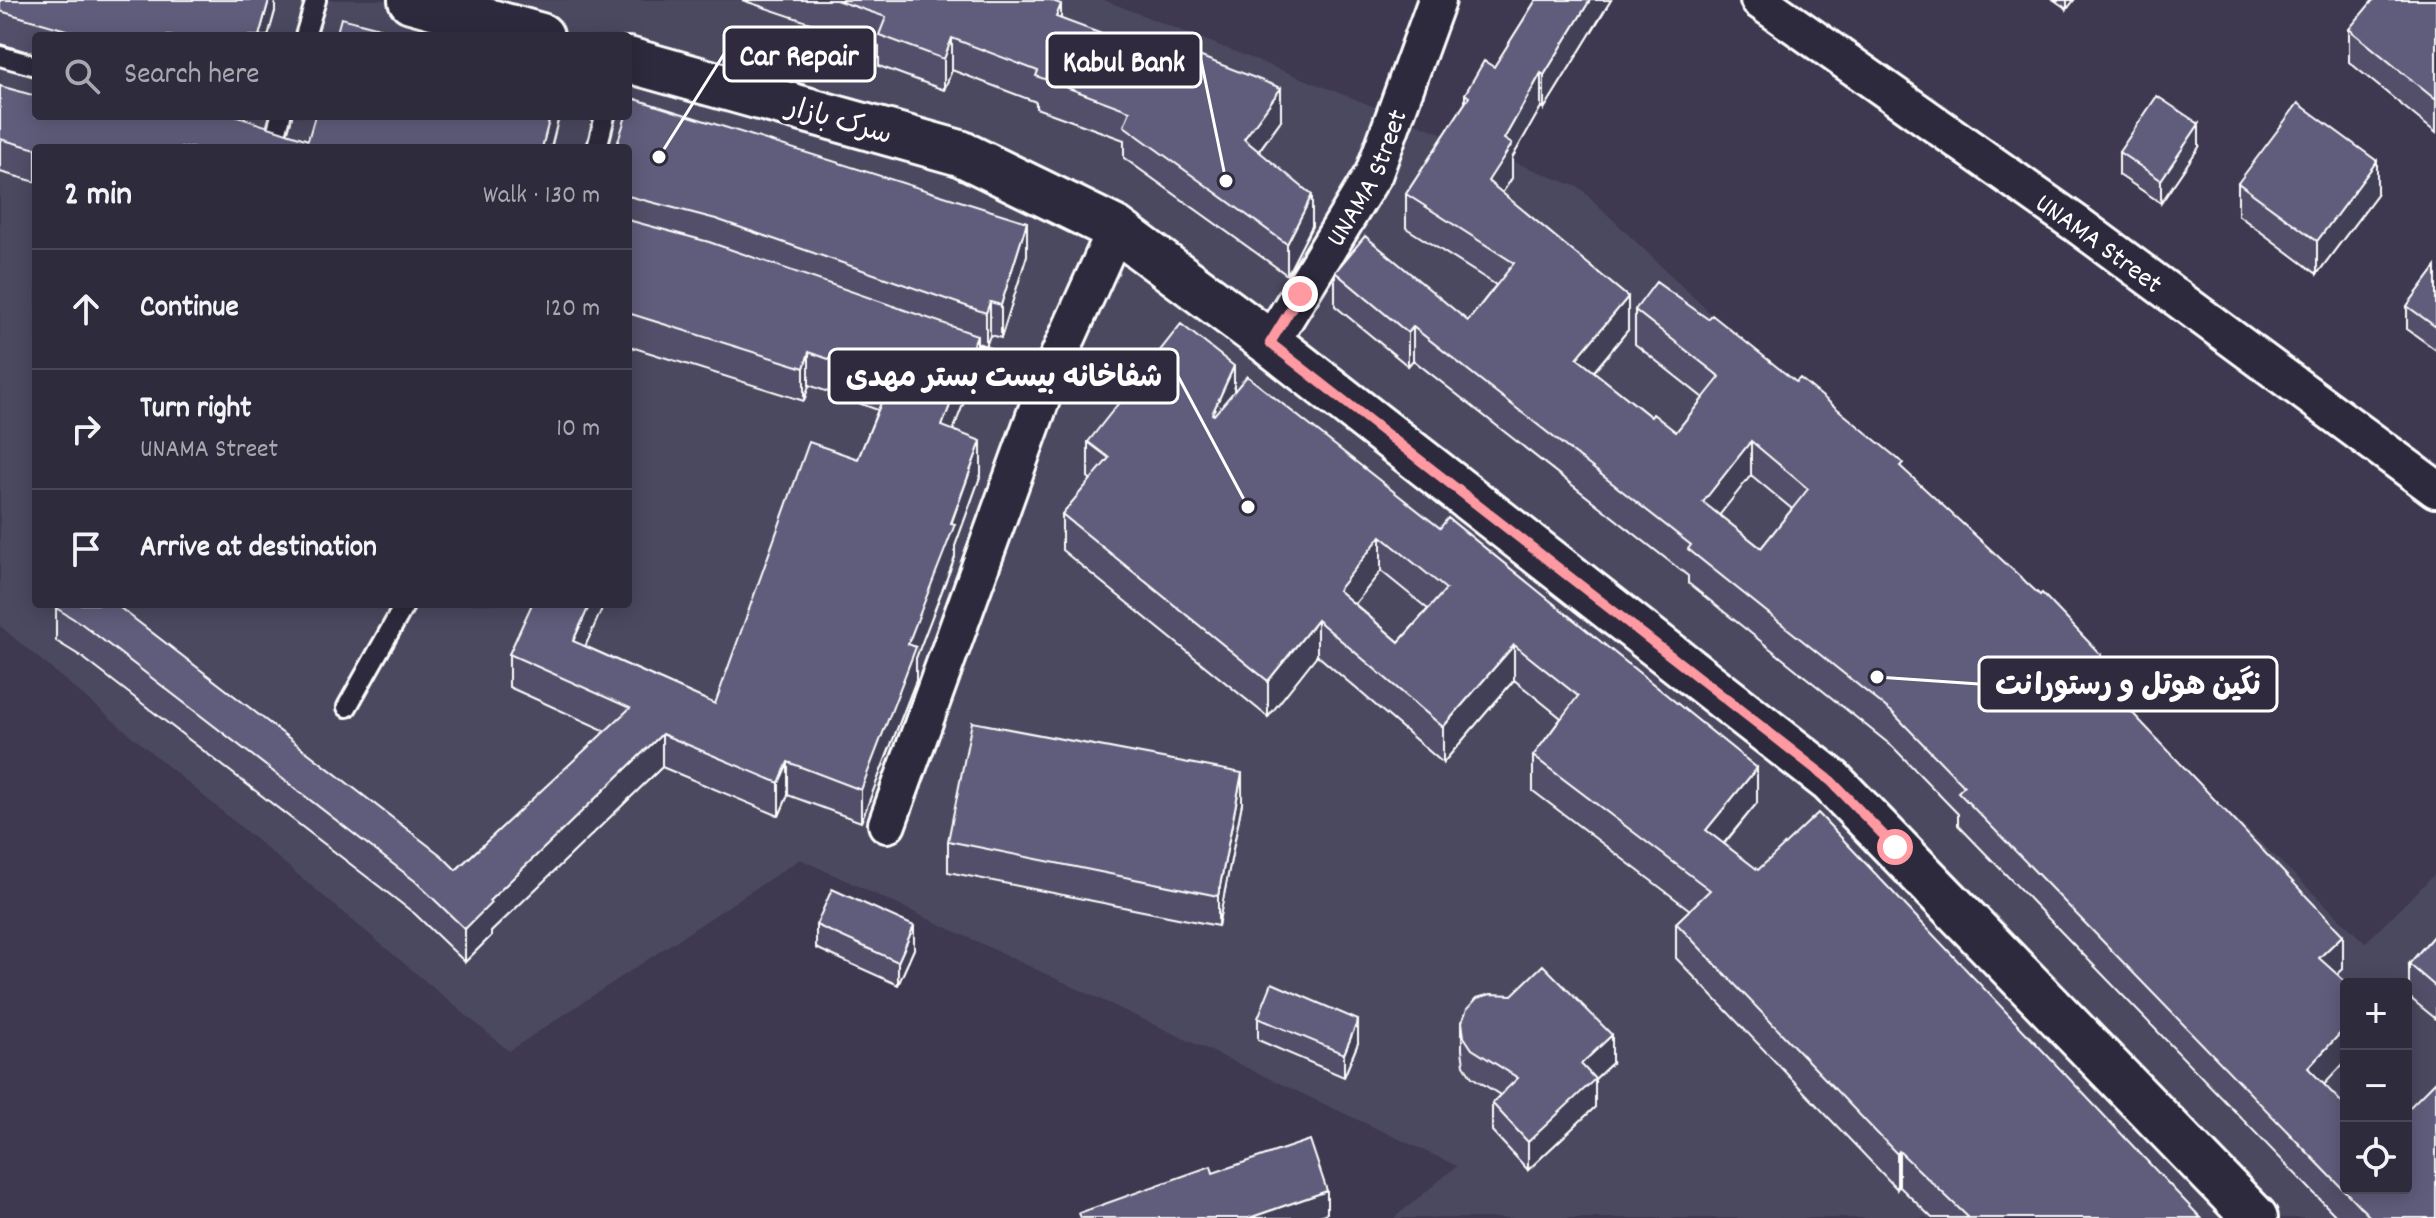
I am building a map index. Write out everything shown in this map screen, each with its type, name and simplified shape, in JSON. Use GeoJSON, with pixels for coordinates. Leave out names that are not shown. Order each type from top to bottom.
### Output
{"type":"FeatureCollection","features":[{"type":"Feature","properties":{"kind":"main road"},"geometry":{"type":"LineString","coordinates":[[411,0],[527,32]]}},
{"type":"Feature","properties":{"kind":"main road","name":"سرک بازار"},"geometry":{"type":"LineString","coordinates":[[632,61],[960,153],[1116,229],[1270,343],[1831,781],[2255,1218]]}},
{"type":"Feature","properties":{"kind":"street","name":"UNAMA Street"},"geometry":{"type":"LineString","coordinates":[[1270,343],[1374,173],[1437,0]]}},
{"type":"Feature","properties":{"kind":"street","name":"UNAMA Street"},"geometry":{"type":"LineString","coordinates":[[1759,0],[2078,225],[2436,489]]}},
{"type":"Feature","properties":{"kind":"street"},"geometry":{"type":"LineString","coordinates":[[887,824],[1048,380],[1116,229]]}},
{"type":"Feature","properties":{"kind":"lane"},"geometry":{"type":"LineString","coordinates":[[306,32],[316,0]]}},
{"type":"Feature","properties":{"kind":"lane"},"geometry":{"type":"LineString","coordinates":[[0,56],[32,65]]}},
{"type":"Feature","properties":{"kind":"lane"},"geometry":{"type":"LineString","coordinates":[[273,144],[280,120]]}},
{"type":"Feature","properties":{"kind":"lane"},"geometry":{"type":"LineString","coordinates":[[598,144],[604,120]]}},
{"type":"Feature","properties":{"kind":"lane"},"geometry":{"type":"LineString","coordinates":[[946,344],[1048,380]]}},
{"type":"Feature","properties":{"kind":"lane"},"geometry":{"type":"LineString","coordinates":[[347,707],[403,608]]}},
{"type":"Feature","properties":{"kind":"shaded area"},"geometry":{"type":"Polygon","coordinates":[[[0,0],[1104,0],[1580,188],[2365,943],[2436,873],[2436,1218],[1394,1218],[1457,1166],[800,859],[509,1051],[0,626],[0,0]]]}},
{"type":"Feature","properties":{"kind":"building"},"geometry":{"type":"Polygon","coordinates":[[[0,0],[269,0],[260,32],[73,32],[0,11],[0,0]]]}},
{"type":"Feature","properties":{"kind":"building"},"geometry":{"type":"Polygon","coordinates":[[[836,0],[1050,0],[1061,4],[1056,17],[1153,53],[1158,40],[1281,88],[1244,139],[1312,195],[1287,244],[1124,126],[1130,111],[1036,76],[1038,71],[952,38],[944,59],[879,35],[886,17],[836,0]]]}},
{"type":"Feature","properties":{"kind":"building"},"geometry":{"type":"Polygon","coordinates":[[[1536,0],[1590,0],[1544,75],[1541,73],[1504,139],[1512,144],[1488,181],[1628,297],[1577,358],[1651,417],[1653,414],[1676,432],[1720,377],[1635,310],[1656,282],[1708,319],[1712,315],[1796,382],[1800,378],[1903,463],[1900,466],[2040,595],[2042,593],[2101,655],[2089,667],[2343,935],[2319,958],[2341,978],[2340,1033],[2308,1068],[2340,1101],[2340,1186],[1958,792],[1964,786],[1893,713],[1688,549],[1691,545],[1413,327],[1408,333],[1335,272],[1365,236],[1468,321],[1514,263],[1406,194],[1469,97],[1465,94],[1484,61],[1494,67],[1536,0]],[[1751,441],[1703,502],[1761,548],[1808,489],[1751,441]]]}},
{"type":"Feature","properties":{"kind":"building"},"geometry":{"type":"Polygon","coordinates":[[[2373,0],[2436,0],[2436,100],[2349,29],[2373,0]]]}},
{"type":"Feature","properties":{"kind":"building"},"geometry":{"type":"Polygon","coordinates":[[[341,18],[395,32],[337,32],[341,18]]]}},
{"type":"Feature","properties":{"kind":"building"},"geometry":{"type":"Polygon","coordinates":[[[0,86],[32,95],[32,120],[247,120],[308,140],[314,120],[549,120],[543,144],[32,144],[32,148],[0,139],[0,86]]]}},
{"type":"Feature","properties":{"kind":"building"},"geometry":{"type":"Polygon","coordinates":[[[2157,96],[2199,124],[2161,180],[2119,152],[2157,96]]]}},
{"type":"Feature","properties":{"kind":"building"},"geometry":{"type":"Polygon","coordinates":[[[632,98],[1027,222],[1001,305],[990,302],[986,313],[716,219],[632,197],[632,144],[617,144],[625,120],[632,120],[632,98]]]}},
{"type":"Feature","properties":{"kind":"building"},"geometry":{"type":"Polygon","coordinates":[[[2298,103],[2377,161],[2317,241],[2238,183],[2298,103]]]}},
{"type":"Feature","properties":{"kind":"building"},"geometry":{"type":"Polygon","coordinates":[[[632,221],[709,242],[977,335],[942,426],[981,441],[951,523],[955,524],[908,644],[916,647],[861,790],[788,762],[779,783],[662,734],[489,901],[491,903],[465,929],[415,881],[82,624],[56,608],[120,608],[442,856],[456,870],[630,708],[509,654],[530,608],[588,608],[573,641],[715,704],[809,442],[858,459],[890,381],[809,352],[804,368],[632,314],[632,221]]]}},
{"type":"Feature","properties":{"kind":"building"},"geometry":{"type":"Polygon","coordinates":[[[2436,267],[2436,327],[2407,306],[2436,267]]]}},
{"type":"Feature","properties":{"kind":"building"},"geometry":{"type":"Polygon","coordinates":[[[1181,324],[1234,366],[1212,414],[1247,376],[1440,528],[1448,518],[1757,768],[1706,830],[1758,870],[1818,813],[2201,1218],[1969,1218],[1899,1151],[1897,1154],[1676,923],[1710,890],[1533,756],[1578,696],[1514,645],[1443,727],[1317,620],[1268,681],[1062,514],[1109,458],[1088,442],[1181,324]],[[1381,536],[1338,590],[1399,642],[1446,589],[1381,536]]]}},
{"type":"Feature","properties":{"kind":"building"},"geometry":{"type":"Polygon","coordinates":[[[972,722],[1242,773],[1218,896],[948,841],[972,722]]]}},
{"type":"Feature","properties":{"kind":"building"},"geometry":{"type":"Polygon","coordinates":[[[832,889],[914,926],[898,962],[816,925],[832,889]]]}},
{"type":"Feature","properties":{"kind":"building"},"geometry":{"type":"Polygon","coordinates":[[[2436,933],[2436,987],[2409,964],[2436,933]]]}},
{"type":"Feature","properties":{"kind":"building"},"geometry":{"type":"Polygon","coordinates":[[[1543,965],[1612,1035],[1581,1064],[1595,1079],[1528,1142],[1492,1103],[1518,1078],[1472,1049],[1464,1037],[1462,1022],[1467,1009],[1477,998],[1491,994],[1512,995],[1543,965]]]}},
{"type":"Feature","properties":{"kind":"building"},"geometry":{"type":"Polygon","coordinates":[[[1272,983],[1358,1020],[1344,1054],[1258,1018],[1272,983]]]}},
{"type":"Feature","properties":{"kind":"building"},"geometry":{"type":"Polygon","coordinates":[[[2436,1081],[2436,1218],[2371,1218],[2348,1194],[2412,1194],[2412,1105],[2436,1081]]]}},
{"type":"Feature","properties":{"kind":"building"},"geometry":{"type":"Polygon","coordinates":[[[1310,1140],[1327,1191],[1249,1218],[1081,1218],[1079,1213],[1211,1166],[1213,1173],[1310,1140]]]}},
{"type":"Feature","properties":{"kind":"place","name":"Car Repair"},"geometry":{"type":"Point","coordinates":[659,157]}},
{"type":"Feature","properties":{"kind":"place","name":"Kabul Bank"},"geometry":{"type":"Point","coordinates":[1226,181]}},
{"type":"Feature","properties":{"kind":"place","name":"شفاخانه بیست بستر مهدی"},"geometry":{"type":"Point","coordinates":[1248,507]}},
{"type":"Feature","properties":{"kind":"place","name":"نگین هوتل و رستورانت"},"geometry":{"type":"Point","coordinates":[1877,677]}},
{"type":"Feature","properties":{"kind":"route"},"geometry":{"type":"LineString","coordinates":[[1300,294],[1270,343],[1831,781],[1895,847]]}}]}
